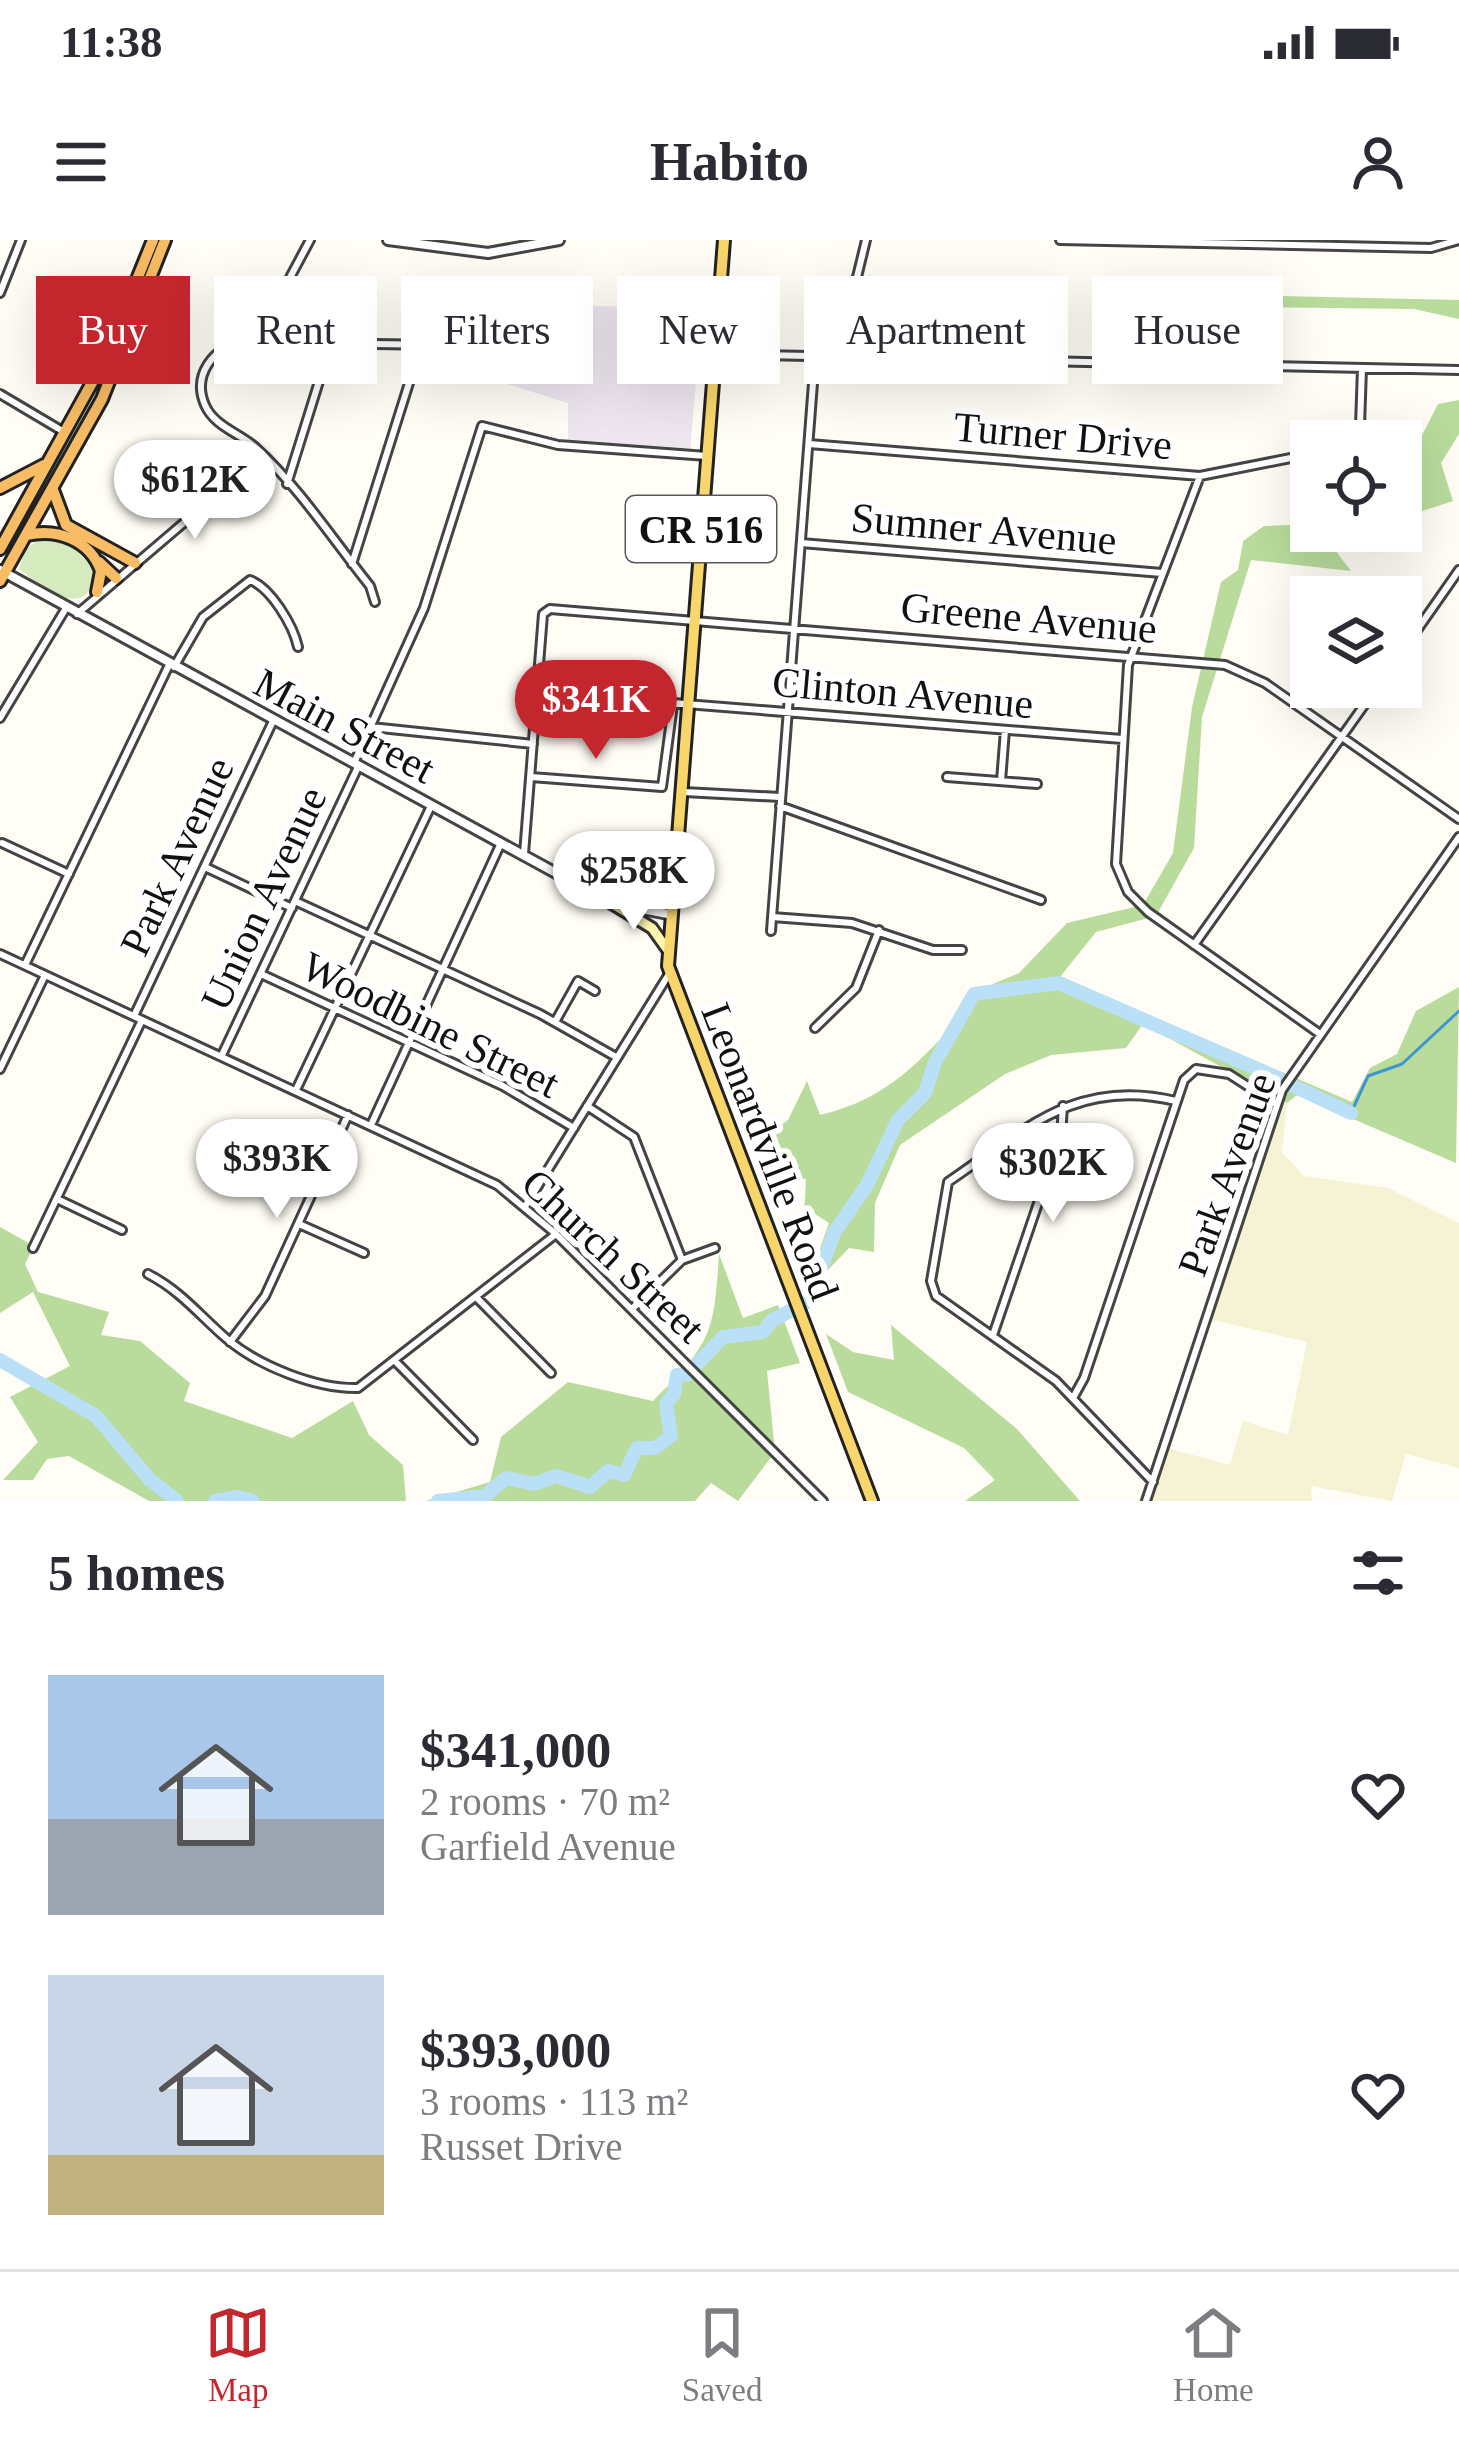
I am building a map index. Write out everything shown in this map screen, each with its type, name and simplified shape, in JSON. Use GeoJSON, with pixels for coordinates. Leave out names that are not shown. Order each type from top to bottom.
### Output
{"type":"FeatureCollection","features":[{"type":"Feature","properties":{"kind":"highway"},"geometry":{"type":"LineString","coordinates":[[0,549],[130,307],[153,240]]}},
{"type":"Feature","properties":{"kind":"highway"},"geometry":{"type":"LineString","coordinates":[[2,574],[112,378],[165,240]]}},
{"type":"Feature","properties":{"kind":"highway"},"geometry":{"type":"LineString","coordinates":[[0,488],[47,464]]}},
{"type":"Feature","properties":{"kind":"highway"},"geometry":{"type":"LineString","coordinates":[[53,487],[66,525],[135,562]]}},
{"type":"Feature","properties":{"kind":"highway"},"geometry":{"type":"LineString","coordinates":[[27,535],[58,533],[116,578]]}},
{"type":"Feature","properties":{"kind":"highway"},"geometry":{"type":"LineString","coordinates":[[97,560],[98,592]]}},
{"type":"Feature","properties":{"kind":"main road","name":"Leonardville Road"},"geometry":{"type":"LineString","coordinates":[[721,276],[724,240]]}},
{"type":"Feature","properties":{"kind":"main road","name":"Leonardville Road"},"geometry":{"type":"LineString","coordinates":[[713,384],[668,914],[669,974],[872,1501]]}},
{"type":"Feature","properties":{"kind":"main road"},"geometry":{"type":"LineString","coordinates":[[611,903],[650,927],[667,949]]}},
{"type":"Feature","properties":{"kind":"street"},"geometry":{"type":"LineString","coordinates":[[0,293],[21,240]]}},
{"type":"Feature","properties":{"kind":"street"},"geometry":{"type":"LineString","coordinates":[[291,276],[310,240]]}},
{"type":"Feature","properties":{"kind":"street"},"geometry":{"type":"LineString","coordinates":[[388,240],[465,246],[488,254],[559,240]]}},
{"type":"Feature","properties":{"kind":"street"},"geometry":{"type":"LineString","coordinates":[[857,276],[866,240]]}},
{"type":"Feature","properties":{"kind":"street"},"geometry":{"type":"LineString","coordinates":[[1060,240],[1431,248],[1459,240]]}},
{"type":"Feature","properties":{"kind":"street"},"geometry":{"type":"LineString","coordinates":[[214,358],[206,367],[202,398],[214,418],[262,456],[287,484],[352,564],[375,602]]}},
{"type":"Feature","properties":{"kind":"street"},"geometry":{"type":"LineString","coordinates":[[1068,362],[1459,370]]}},
{"type":"Feature","properties":{"kind":"street"},"geometry":{"type":"LineString","coordinates":[[1360,420],[1362,368]]}},
{"type":"Feature","properties":{"kind":"street"},"geometry":{"type":"LineString","coordinates":[[287,484],[319,384]]}},
{"type":"Feature","properties":{"kind":"street"},"geometry":{"type":"LineString","coordinates":[[352,564],[409,384]]}},
{"type":"Feature","properties":{"kind":"street"},"geometry":{"type":"LineString","coordinates":[[772,931],[813,384]]}},
{"type":"Feature","properties":{"kind":"street"},"geometry":{"type":"LineString","coordinates":[[0,394],[65,433]]}},
{"type":"Feature","properties":{"kind":"street","name":"Union Avenue"},"geometry":{"type":"LineString","coordinates":[[222,1055],[425,605],[482,426],[558,445],[707,455]]}},
{"type":"Feature","properties":{"kind":"street","name":"Turner Drive"},"geometry":{"type":"LineString","coordinates":[[808,444],[1201,476],[1290,458]]}},
{"type":"Feature","properties":{"kind":"street"},"geometry":{"type":"LineString","coordinates":[[76,614],[262,456]]}},
{"type":"Feature","properties":{"kind":"street"},"geometry":{"type":"LineString","coordinates":[[1201,476],[1130,655],[1114,839],[1118,870],[1139,905],[1320,1034]]}},
{"type":"Feature","properties":{"kind":"street","name":"Sumner Avenue"},"geometry":{"type":"LineString","coordinates":[[801,543],[1163,573]]}},
{"type":"Feature","properties":{"kind":"street"},"geometry":{"type":"LineString","coordinates":[[1422,623],[1459,570]]}},
{"type":"Feature","properties":{"kind":"street","name":"Main Street"},"geometry":{"type":"LineString","coordinates":[[2,574],[611,903],[668,914]]}},
{"type":"Feature","properties":{"kind":"street"},"geometry":{"type":"LineString","coordinates":[[25,965],[172,666],[202,617],[250,580],[259,583],[289,622],[298,647]]}},
{"type":"Feature","properties":{"kind":"street"},"geometry":{"type":"LineString","coordinates":[[0,718],[67,608]]}},
{"type":"Feature","properties":{"kind":"street","name":"Greene Avenue"},"geometry":{"type":"LineString","coordinates":[[536,692],[548,610],[1130,655],[1240,670],[1459,819]]}},
{"type":"Feature","properties":{"kind":"street"},"geometry":{"type":"LineString","coordinates":[[524,856],[536,692]]}},
{"type":"Feature","properties":{"kind":"street","name":"Clinton Avenue"},"geometry":{"type":"LineString","coordinates":[[536,692],[1122,740]]}},
{"type":"Feature","properties":{"kind":"street"},"geometry":{"type":"LineString","coordinates":[[531,777],[662,788],[673,705]]}},
{"type":"Feature","properties":{"kind":"street"},"geometry":{"type":"LineString","coordinates":[[1194,945],[1362,708]]}},
{"type":"Feature","properties":{"kind":"street","name":"Park Avenue"},"geometry":{"type":"LineString","coordinates":[[33,1248],[273,721]]}},
{"type":"Feature","properties":{"kind":"street"},"geometry":{"type":"LineString","coordinates":[[371,727],[533,744]]}},
{"type":"Feature","properties":{"kind":"street"},"geometry":{"type":"LineString","coordinates":[[1000,782],[1005,730]]}},
{"type":"Feature","properties":{"kind":"street"},"geometry":{"type":"LineString","coordinates":[[947,777],[1037,784]]}},
{"type":"Feature","properties":{"kind":"street"},"geometry":{"type":"LineString","coordinates":[[680,791],[780,801],[1042,900]]}},
{"type":"Feature","properties":{"kind":"street"},"geometry":{"type":"LineString","coordinates":[[296,1090],[431,806]]}},
{"type":"Feature","properties":{"kind":"street","name":"Park Avenue"},"geometry":{"type":"LineString","coordinates":[[1146,1501],[1290,1073],[1459,836]]}},
{"type":"Feature","properties":{"kind":"street"},"geometry":{"type":"LineString","coordinates":[[2,843],[69,874]]}},
{"type":"Feature","properties":{"kind":"street"},"geometry":{"type":"LineString","coordinates":[[371,1125],[501,843]]}},
{"type":"Feature","properties":{"kind":"street"},"geometry":{"type":"LineString","coordinates":[[205,867],[369,934],[555,1022],[616,1057]]}},
{"type":"Feature","properties":{"kind":"street"},"geometry":{"type":"LineString","coordinates":[[772,917],[879,930],[933,950],[962,950]]}},
{"type":"Feature","properties":{"kind":"street"},"geometry":{"type":"LineString","coordinates":[[815,1028],[856,988],[879,930]]}},
{"type":"Feature","properties":{"kind":"street","name":"Church Street"},"geometry":{"type":"LineString","coordinates":[[0,954],[480,1176],[526,1205],[823,1501]]}},
{"type":"Feature","properties":{"kind":"street","name":"Woodbine Street"},"geometry":{"type":"LineString","coordinates":[[261,974],[410,1042],[574,1128]]}},
{"type":"Feature","properties":{"kind":"street"},"geometry":{"type":"LineString","coordinates":[[526,1205],[669,974]]}},
{"type":"Feature","properties":{"kind":"street"},"geometry":{"type":"LineString","coordinates":[[0,1069],[45,975]]}},
{"type":"Feature","properties":{"kind":"street"},"geometry":{"type":"LineString","coordinates":[[555,1022],[578,980],[595,991]]}},
{"type":"Feature","properties":{"kind":"street"},"geometry":{"type":"LineString","coordinates":[[1073,1398],[1084,1378],[1188,1075],[1208,1068],[1238,1078],[1276,1105]]}},
{"type":"Feature","properties":{"kind":"street"},"geometry":{"type":"LineString","coordinates":[[1153,1482],[1135,1469],[1073,1398],[931,1288],[943,1189],[1063,1106],[1117,1093],[1176,1101]]}},
{"type":"Feature","properties":{"kind":"street"},"geometry":{"type":"LineString","coordinates":[[587,1106],[634,1137],[682,1259]]}},
{"type":"Feature","properties":{"kind":"street"},"geometry":{"type":"LineString","coordinates":[[993,1335],[1061,1136],[1063,1106]]}},
{"type":"Feature","properties":{"kind":"street"},"geometry":{"type":"LineString","coordinates":[[230,1342],[265,1296],[349,1115]]}},
{"type":"Feature","properties":{"kind":"street"},"geometry":{"type":"LineString","coordinates":[[56,1199],[122,1230]]}},
{"type":"Feature","properties":{"kind":"street"},"geometry":{"type":"LineString","coordinates":[[299,1224],[364,1253]]}},
{"type":"Feature","properties":{"kind":"street"},"geometry":{"type":"LineString","coordinates":[[148,1274],[182,1294],[230,1342],[270,1365],[348,1388],[361,1387],[556,1234]]}},
{"type":"Feature","properties":{"kind":"street"},"geometry":{"type":"LineString","coordinates":[[632,1309],[682,1259],[716,1248]]}},
{"type":"Feature","properties":{"kind":"street"},"geometry":{"type":"LineString","coordinates":[[477,1298],[551,1372]]}},
{"type":"Feature","properties":{"kind":"street"},"geometry":{"type":"LineString","coordinates":[[396,1362],[473,1440]]}},
{"type":"Feature","properties":{"kind":"shaded area"},"geometry":{"type":"Polygon","coordinates":[[[593,306],[617,307],[617,384],[696,384],[690,452],[568,442],[568,403],[507,384],[593,384],[593,306]]]}},
{"type":"Feature","properties":{"kind":"shaded area"},"geometry":{"type":"Polygon","coordinates":[[[1279,1098],[1287,1103],[1282,1152],[1304,1176],[1388,1188],[1459,1223],[1459,1468],[1406,1454],[1392,1501],[1311,1486],[1312,1501],[1138,1501],[1163,1447],[1230,1465],[1243,1421],[1288,1435],[1307,1342],[1205,1318],[1279,1098]]]}},
{"type":"Feature","properties":{"kind":"green space"},"geometry":{"type":"Polygon","coordinates":[[[1283,296],[1459,300],[1459,319],[1414,309],[1283,307],[1283,296]]]}},
{"type":"Feature","properties":{"kind":"green space"},"geometry":{"type":"Polygon","coordinates":[[[1459,400],[1459,434],[1441,463],[1453,501],[1422,511],[1422,435],[1438,404],[1459,400]]]}},
{"type":"Feature","properties":{"kind":"green space"},"geometry":{"type":"Polygon","coordinates":[[[1290,525],[1290,552],[1337,552],[1351,571],[1251,560],[1202,717],[1194,848],[1156,916],[1096,932],[1060,977],[1352,1102],[1370,1068],[1397,1054],[1416,1011],[1459,987],[1456,1163],[1297,1095],[1287,1103],[1143,1024],[1126,1048],[1051,1055],[1005,1074],[900,1145],[875,1203],[874,1252],[849,1248],[826,1272],[815,1262],[829,1223],[815,1214],[811,1222],[804,1214],[806,1179],[794,1178],[771,1133],[788,1120],[807,1081],[820,1115],[868,1098],[905,1073],[974,1005],[969,994],[1019,973],[1067,923],[1143,905],[1173,853],[1192,707],[1221,582],[1238,570],[1243,541],[1264,526],[1290,525]]]}},
{"type":"Feature","properties":{"kind":"green space"},"geometry":{"type":"Polygon","coordinates":[[[42,537],[68,541],[95,570],[85,595],[65,597],[19,569],[25,550],[42,537]]]}},
{"type":"Feature","properties":{"kind":"green space"},"geometry":{"type":"Polygon","coordinates":[[[0,1227],[34,1246],[25,1264],[38,1292],[109,1312],[101,1335],[140,1341],[190,1383],[184,1401],[292,1438],[353,1401],[369,1435],[403,1465],[406,1501],[149,1501],[69,1456],[47,1459],[33,1480],[3,1480],[38,1442],[10,1397],[70,1366],[33,1292],[0,1313],[0,1227]]]}},
{"type":"Feature","properties":{"kind":"green space"},"geometry":{"type":"Polygon","coordinates":[[[719,1254],[743,1318],[778,1305],[800,1363],[767,1371],[775,1452],[738,1501],[711,1483],[695,1501],[426,1501],[490,1482],[501,1437],[568,1382],[653,1401],[687,1365],[706,1336],[715,1303],[719,1254]]]}},
{"type":"Feature","properties":{"kind":"green space"},"geometry":{"type":"Polygon","coordinates":[[[891,1325],[1017,1429],[1080,1501],[965,1501],[995,1480],[964,1448],[848,1392],[826,1334],[853,1352],[894,1360],[891,1325]]]}},
{"type":"Feature","properties":{"kind":"waterway"},"geometry":{"type":"LineString","coordinates":[[697,1364],[723,1337],[763,1332],[771,1321],[809,1301],[834,1233],[867,1185],[898,1120],[925,1093],[935,1062],[974,994],[1059,983],[1278,1078]]}},
{"type":"Feature","properties":{"kind":"waterway"},"geometry":{"type":"LineString","coordinates":[[1351,1113],[1368,1076],[1402,1064],[1459,1011]]}},
{"type":"Feature","properties":{"kind":"waterway"},"geometry":{"type":"LineString","coordinates":[[1291,1085],[1351,1113]]}},
{"type":"Feature","properties":{"kind":"waterway"},"geometry":{"type":"LineString","coordinates":[[0,1360],[96,1416],[149,1479],[177,1501]]}},
{"type":"Feature","properties":{"kind":"waterway"},"geometry":{"type":"LineString","coordinates":[[438,1501],[485,1496],[506,1478],[534,1484],[556,1476],[590,1487],[608,1471],[624,1475],[637,1448],[655,1448],[671,1436],[666,1404],[674,1394],[677,1375],[688,1374]]}},
{"type":"Feature","properties":{"kind":"waterway"},"geometry":{"type":"LineString","coordinates":[[215,1501],[238,1497],[253,1501]]}}]}
